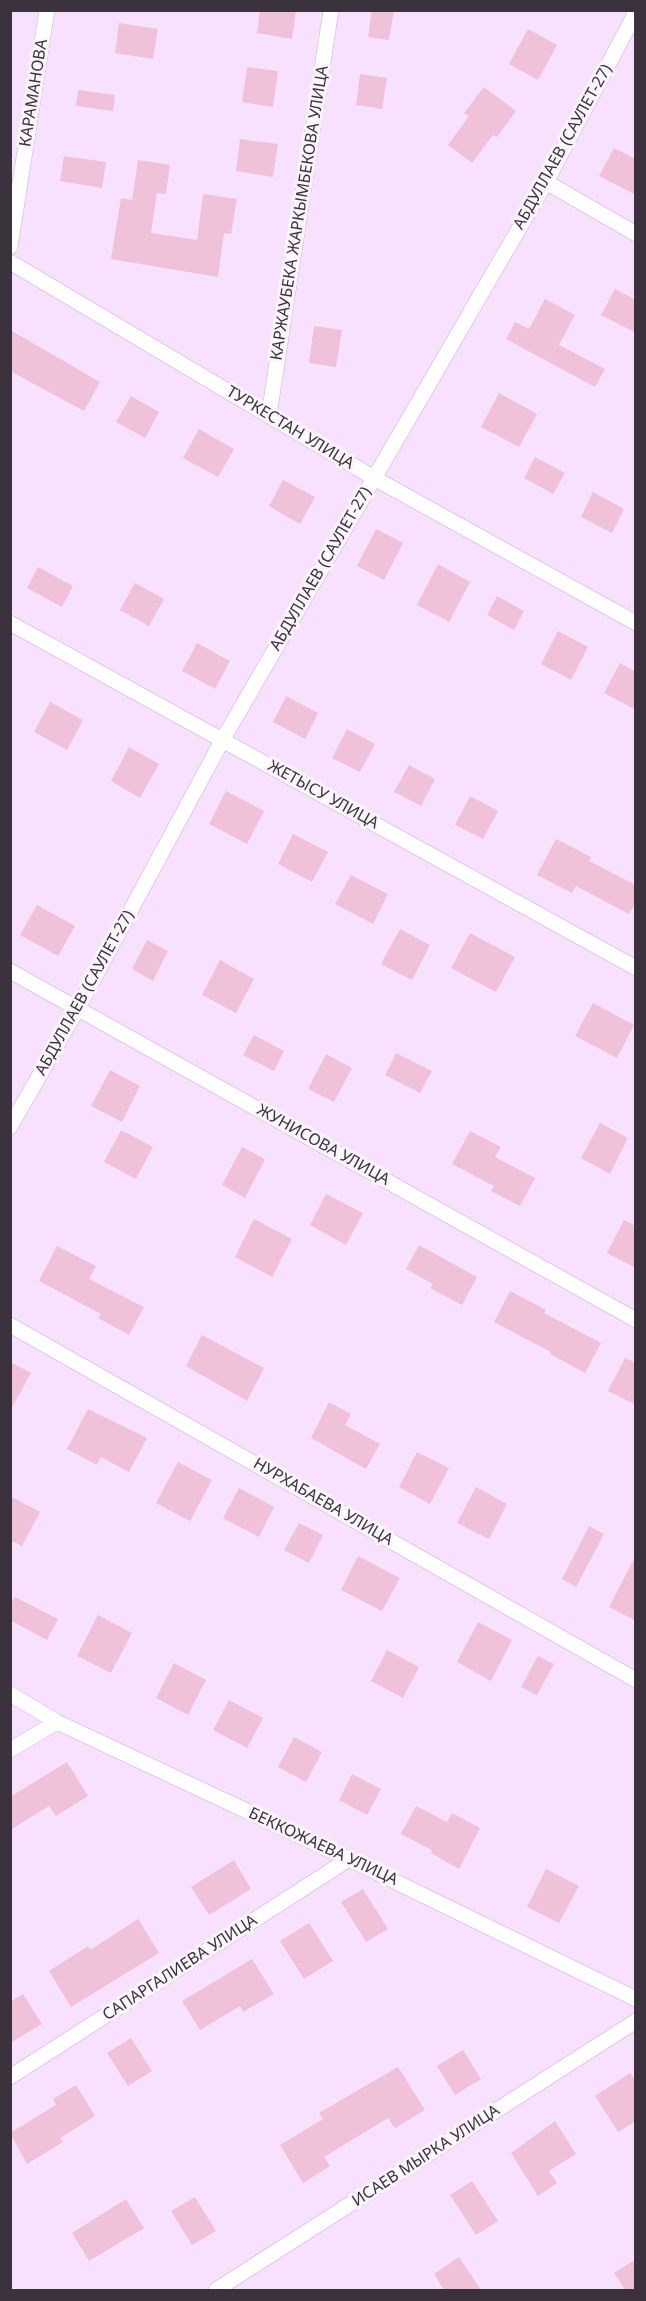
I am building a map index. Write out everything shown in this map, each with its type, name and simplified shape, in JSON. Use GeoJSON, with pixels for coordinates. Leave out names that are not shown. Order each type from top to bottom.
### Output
{"type":"FeatureCollection","features":[{"type":"Feature","properties":{"kind":"street","name":"КАРАМАНОВА"},"geometry":{"type":"LineString","coordinates":[[10,247],[47,10]]}},
{"type":"Feature","properties":{"kind":"street","name":"КАРЖАУБЕКА ЖАРКЫМБЕКОВА УЛИЦА"},"geometry":{"type":"LineString","coordinates":[[269,416],[331,10]]}},
{"type":"Feature","properties":{"kind":"street","name":"АБДУЛЛАЕВ (САУЛЕТ-27)"},"geometry":{"type":"LineString","coordinates":[[10,1127],[78,1008],[223,739],[546,182],[636,12]]}},
{"type":"Feature","properties":{"kind":"street"},"geometry":{"type":"LineString","coordinates":[[546,182],[636,234]]}},
{"type":"Feature","properties":{"kind":"street","name":"ТУРКЕСТАН УЛИЦА"},"geometry":{"type":"LineString","coordinates":[[10,262],[374,478],[636,623]]}},
{"type":"Feature","properties":{"kind":"street","name":"ЖЕТЫСУ УЛИЦА"},"geometry":{"type":"LineString","coordinates":[[10,623],[636,968]]}},
{"type":"Feature","properties":{"kind":"street","name":"ЖУНИСОВА УЛИЦА"},"geometry":{"type":"LineString","coordinates":[[10,971],[636,1320]]}},
{"type":"Feature","properties":{"kind":"street","name":"НУРХАБАЕВА УЛИЦА"},"geometry":{"type":"LineString","coordinates":[[10,1325],[636,1680]]}},
{"type":"Feature","properties":{"kind":"street","name":"БЕККОЖАЕВА УЛИЦА"},"geometry":{"type":"LineString","coordinates":[[10,1694],[57,1722],[349,1859],[636,1999]]}},
{"type":"Feature","properties":{"kind":"street"},"geometry":{"type":"LineString","coordinates":[[10,1750],[57,1722]]}},
{"type":"Feature","properties":{"kind":"street","name":"САПАРГАЛИЕВА УЛИЦА"},"geometry":{"type":"LineString","coordinates":[[10,2077],[349,1859]]}},
{"type":"Feature","properties":{"kind":"street","name":"ИСАЕВ МЫРКА УЛИЦА"},"geometry":{"type":"LineString","coordinates":[[221,2289],[636,2021]]}},
{"type":"Feature","properties":{"kind":"building"},"geometry":{"type":"Polygon","coordinates":[[[260,10],[296,10],[292,39],[257,33],[260,10]]]}},
{"type":"Feature","properties":{"kind":"building"},"geometry":{"type":"Polygon","coordinates":[[[372,10],[394,10],[389,40],[368,37],[372,10]]]}},
{"type":"Feature","properties":{"kind":"building"},"geometry":{"type":"Polygon","coordinates":[[[119,23],[158,29],[153,59],[115,53],[119,23]]]}},
{"type":"Feature","properties":{"kind":"building"},"geometry":{"type":"Polygon","coordinates":[[[528,29],[557,45],[538,80],[509,64],[528,29]]]}},
{"type":"Feature","properties":{"kind":"building"},"geometry":{"type":"Polygon","coordinates":[[[247,67],[278,71],[273,107],[242,102],[247,67]]]}},
{"type":"Feature","properties":{"kind":"building"},"geometry":{"type":"Polygon","coordinates":[[[360,74],[387,78],[382,109],[356,105],[360,74]]]}},
{"type":"Feature","properties":{"kind":"building"},"geometry":{"type":"Polygon","coordinates":[[[484,87],[516,111],[497,137],[493,135],[472,163],[448,145],[469,116],[464,113],[484,87]]]}},
{"type":"Feature","properties":{"kind":"building"},"geometry":{"type":"Polygon","coordinates":[[[78,90],[115,95],[113,111],[76,106],[78,90]]]}},
{"type":"Feature","properties":{"kind":"building"},"geometry":{"type":"Polygon","coordinates":[[[240,139],[278,144],[273,177],[236,171],[240,139]]]}},
{"type":"Feature","properties":{"kind":"building"},"geometry":{"type":"Polygon","coordinates":[[[614,148],[636,159],[636,195],[599,176],[614,148]]]}},
{"type":"Feature","properties":{"kind":"building"},"geometry":{"type":"Polygon","coordinates":[[[64,156],[106,162],[102,188],[60,181],[64,156]]]}},
{"type":"Feature","properties":{"kind":"building"},"geometry":{"type":"Polygon","coordinates":[[[138,160],[170,165],[166,194],[157,193],[151,233],[197,240],[203,194],[237,199],[231,234],[224,233],[218,277],[111,259],[121,198],[132,200],[138,160]]]}},
{"type":"Feature","properties":{"kind":"building"},"geometry":{"type":"Polygon","coordinates":[[[615,289],[636,300],[636,333],[601,315],[615,289]]]}},
{"type":"Feature","properties":{"kind":"building"},"geometry":{"type":"Polygon","coordinates":[[[545,299],[575,315],[559,345],[605,369],[595,387],[506,339],[515,322],[529,329],[545,299]]]}},
{"type":"Feature","properties":{"kind":"building"},"geometry":{"type":"Polygon","coordinates":[[[314,326],[342,330],[336,367],[309,363],[314,326]]]}},
{"type":"Feature","properties":{"kind":"building"},"geometry":{"type":"Polygon","coordinates":[[[10,330],[100,382],[84,411],[10,371],[10,330]]]}},
{"type":"Feature","properties":{"kind":"building"},"geometry":{"type":"Polygon","coordinates":[[[499,393],[537,414],[519,447],[481,427],[499,393]]]}},
{"type":"Feature","properties":{"kind":"building"},"geometry":{"type":"Polygon","coordinates":[[[131,396],[159,412],[145,438],[116,422],[131,396]]]}},
{"type":"Feature","properties":{"kind":"building"},"geometry":{"type":"Polygon","coordinates":[[[199,429],[234,449],[218,477],[183,458],[199,429]]]}},
{"type":"Feature","properties":{"kind":"building"},"geometry":{"type":"Polygon","coordinates":[[[535,457],[565,473],[553,494],[524,478],[535,457]]]}},
{"type":"Feature","properties":{"kind":"building"},"geometry":{"type":"Polygon","coordinates":[[[283,480],[315,497],[300,524],[269,506],[283,480]]]}},
{"type":"Feature","properties":{"kind":"building"},"geometry":{"type":"Polygon","coordinates":[[[593,492],[624,509],[612,533],[581,517],[593,492]]]}},
{"type":"Feature","properties":{"kind":"building"},"geometry":{"type":"Polygon","coordinates":[[[376,529],[403,543],[384,580],[357,566],[376,529]]]}},
{"type":"Feature","properties":{"kind":"building"},"geometry":{"type":"Polygon","coordinates":[[[438,564],[470,582],[449,622],[417,605],[438,564]]]}},
{"type":"Feature","properties":{"kind":"building"},"geometry":{"type":"Polygon","coordinates":[[[38,567],[73,586],[62,607],[27,588],[38,567]]]}},
{"type":"Feature","properties":{"kind":"building"},"geometry":{"type":"Polygon","coordinates":[[[135,583],[164,599],[149,626],[120,610],[135,583]]]}},
{"type":"Feature","properties":{"kind":"building"},"geometry":{"type":"Polygon","coordinates":[[[497,596],[524,611],[514,630],[487,615],[497,596]]]}},
{"type":"Feature","properties":{"kind":"building"},"geometry":{"type":"Polygon","coordinates":[[[558,631],[588,647],[571,680],[541,664],[558,631]]]}},
{"type":"Feature","properties":{"kind":"building"},"geometry":{"type":"Polygon","coordinates":[[[197,643],[230,661],[215,689],[182,671],[197,643]]]}},
{"type":"Feature","properties":{"kind":"building"},"geometry":{"type":"Polygon","coordinates":[[[620,663],[636,672],[636,710],[604,693],[620,663]]]}},
{"type":"Feature","properties":{"kind":"building"},"geometry":{"type":"Polygon","coordinates":[[[286,696],[318,713],[305,739],[273,722],[286,696]]]}},
{"type":"Feature","properties":{"kind":"building"},"geometry":{"type":"Polygon","coordinates":[[[50,702],[83,720],[67,750],[34,732],[50,702]]]}},
{"type":"Feature","properties":{"kind":"building"},"geometry":{"type":"Polygon","coordinates":[[[347,729],[375,744],[360,772],[332,758],[347,729]]]}},
{"type":"Feature","properties":{"kind":"building"},"geometry":{"type":"Polygon","coordinates":[[[129,747],[159,764],[140,798],[111,781],[129,747]]]}},
{"type":"Feature","properties":{"kind":"building"},"geometry":{"type":"Polygon","coordinates":[[[409,765],[435,779],[421,806],[394,792],[409,765]]]}},
{"type":"Feature","properties":{"kind":"building"},"geometry":{"type":"Polygon","coordinates":[[[226,791],[264,811],[247,844],[209,824],[226,791]]]}},
{"type":"Feature","properties":{"kind":"building"},"geometry":{"type":"Polygon","coordinates":[[[470,796],[498,811],[483,839],[455,825],[470,796]]]}},
{"type":"Feature","properties":{"kind":"building"},"geometry":{"type":"Polygon","coordinates":[[[293,834],[328,852],[312,882],[278,864],[293,834]]]}},
{"type":"Feature","properties":{"kind":"building"},"geometry":{"type":"Polygon","coordinates":[[[556,839],[591,857],[589,861],[636,885],[636,902],[629,914],[576,886],[572,893],[537,875],[556,839]]]}},
{"type":"Feature","properties":{"kind":"building"},"geometry":{"type":"Polygon","coordinates":[[[351,875],[388,894],[373,924],[335,904],[351,875]]]}},
{"type":"Feature","properties":{"kind":"building"},"geometry":{"type":"Polygon","coordinates":[[[37,905],[75,926],[58,956],[20,935],[37,905]]]}},
{"type":"Feature","properties":{"kind":"building"},"geometry":{"type":"Polygon","coordinates":[[[400,929],[430,945],[412,980],[381,964],[400,929]]]}},
{"type":"Feature","properties":{"kind":"building"},"geometry":{"type":"Polygon","coordinates":[[[470,933],[515,957],[496,992],[451,968],[470,933]]]}},
{"type":"Feature","properties":{"kind":"building"},"geometry":{"type":"Polygon","coordinates":[[[147,940],[168,951],[153,981],[132,969],[147,940]]]}},
{"type":"Feature","properties":{"kind":"building"},"geometry":{"type":"Polygon","coordinates":[[[220,960],[254,979],[236,1013],[202,995],[220,960]]]}},
{"type":"Feature","properties":{"kind":"building"},"geometry":{"type":"Polygon","coordinates":[[[593,1003],[634,1025],[617,1058],[575,1036],[593,1003]]]}},
{"type":"Feature","properties":{"kind":"building"},"geometry":{"type":"Polygon","coordinates":[[[254,1035],[284,1051],[274,1071],[243,1055],[254,1035]]]}},
{"type":"Feature","properties":{"kind":"building"},"geometry":{"type":"Polygon","coordinates":[[[396,1053],[432,1071],[420,1093],[385,1075],[396,1053]]]}},
{"type":"Feature","properties":{"kind":"building"},"geometry":{"type":"Polygon","coordinates":[[[326,1054],[352,1068],[334,1102],[308,1089],[326,1054]]]}},
{"type":"Feature","properties":{"kind":"building"},"geometry":{"type":"Polygon","coordinates":[[[110,1070],[140,1086],[122,1122],[91,1106],[110,1070]]]}},
{"type":"Feature","properties":{"kind":"building"},"geometry":{"type":"Polygon","coordinates":[[[600,1123],[628,1138],[610,1174],[581,1158],[600,1123]]]}},
{"type":"Feature","properties":{"kind":"building"},"geometry":{"type":"Polygon","coordinates":[[[121,1130],[153,1147],[136,1179],[104,1162],[121,1130]]]}},
{"type":"Feature","properties":{"kind":"building"},"geometry":{"type":"Polygon","coordinates":[[[470,1131],[501,1147],[495,1157],[535,1178],[520,1206],[491,1191],[494,1186],[452,1164],[470,1131]]]}},
{"type":"Feature","properties":{"kind":"building"},"geometry":{"type":"Polygon","coordinates":[[[242,1147],[265,1159],[245,1198],[222,1185],[242,1147]]]}},
{"type":"Feature","properties":{"kind":"building"},"geometry":{"type":"Polygon","coordinates":[[[326,1194],[363,1213],[346,1245],[310,1225],[326,1194]]]}},
{"type":"Feature","properties":{"kind":"building"},"geometry":{"type":"Polygon","coordinates":[[[254,1219],[292,1239],[272,1277],[235,1257],[254,1219]]]}},
{"type":"Feature","properties":{"kind":"building"},"geometry":{"type":"Polygon","coordinates":[[[624,1220],[636,1226],[636,1268],[607,1253],[624,1220]]]}},
{"type":"Feature","properties":{"kind":"building"},"geometry":{"type":"Polygon","coordinates":[[[419,1245],[477,1277],[462,1305],[430,1288],[433,1284],[406,1269],[419,1245]]]}},
{"type":"Feature","properties":{"kind":"building"},"geometry":{"type":"Polygon","coordinates":[[[57,1246],[96,1266],[89,1279],[144,1307],[129,1335],[98,1318],[101,1314],[39,1281],[57,1246]]]}},
{"type":"Feature","properties":{"kind":"building"},"geometry":{"type":"Polygon","coordinates":[[[510,1291],[546,1310],[544,1313],[601,1343],[585,1373],[494,1322],[510,1291]]]}},
{"type":"Feature","properties":{"kind":"building"},"geometry":{"type":"Polygon","coordinates":[[[202,1335],[264,1368],[247,1401],[186,1366],[202,1335]]]}},
{"type":"Feature","properties":{"kind":"building"},"geometry":{"type":"Polygon","coordinates":[[[625,1358],[636,1363],[636,1405],[608,1391],[625,1358]]]}},
{"type":"Feature","properties":{"kind":"building"},"geometry":{"type":"Polygon","coordinates":[[[10,1362],[31,1373],[10,1411],[10,1362]]]}},
{"type":"Feature","properties":{"kind":"building"},"geometry":{"type":"Polygon","coordinates":[[[329,1402],[351,1414],[345,1425],[380,1444],[366,1469],[311,1438],[329,1402]]]}},
{"type":"Feature","properties":{"kind":"building"},"geometry":{"type":"Polygon","coordinates":[[[88,1409],[147,1438],[129,1472],[101,1457],[97,1465],[67,1449],[88,1409]]]}},
{"type":"Feature","properties":{"kind":"building"},"geometry":{"type":"Polygon","coordinates":[[[417,1452],[449,1468],[430,1504],[399,1487],[417,1452]]]}},
{"type":"Feature","properties":{"kind":"building"},"geometry":{"type":"Polygon","coordinates":[[[178,1462],[212,1480],[190,1521],[156,1503],[178,1462]]]}},
{"type":"Feature","properties":{"kind":"building"},"geometry":{"type":"Polygon","coordinates":[[[476,1487],[507,1504],[489,1539],[457,1523],[476,1487]]]}},
{"type":"Feature","properties":{"kind":"building"},"geometry":{"type":"Polygon","coordinates":[[[239,1488],[274,1507],[259,1537],[223,1518],[239,1488]]]}},
{"type":"Feature","properties":{"kind":"building"},"geometry":{"type":"Polygon","coordinates":[[[10,1496],[40,1512],[22,1546],[10,1540],[10,1496]]]}},
{"type":"Feature","properties":{"kind":"building"},"geometry":{"type":"Polygon","coordinates":[[[299,1523],[323,1535],[309,1563],[284,1550],[299,1523]]]}},
{"type":"Feature","properties":{"kind":"building"},"geometry":{"type":"Polygon","coordinates":[[[589,1526],[604,1534],[576,1587],[562,1579],[589,1526]]]}},
{"type":"Feature","properties":{"kind":"building"},"geometry":{"type":"Polygon","coordinates":[[[636,1555],[636,1621],[609,1607],[636,1555]]]}},
{"type":"Feature","properties":{"kind":"building"},"geometry":{"type":"Polygon","coordinates":[[[358,1556],[400,1578],[382,1611],[341,1590],[358,1556]]]}},
{"type":"Feature","properties":{"kind":"building"},"geometry":{"type":"Polygon","coordinates":[[[15,1597],[58,1619],[47,1640],[10,1620],[10,1605],[15,1597]]]}},
{"type":"Feature","properties":{"kind":"building"},"geometry":{"type":"Polygon","coordinates":[[[98,1615],[132,1633],[111,1673],[77,1656],[98,1615]]]}},
{"type":"Feature","properties":{"kind":"building"},"geometry":{"type":"Polygon","coordinates":[[[478,1622],[512,1640],[491,1681],[457,1662],[478,1622]]]}},
{"type":"Feature","properties":{"kind":"building"},"geometry":{"type":"Polygon","coordinates":[[[387,1650],[419,1667],[403,1698],[371,1681],[387,1650]]]}},
{"type":"Feature","properties":{"kind":"building"},"geometry":{"type":"Polygon","coordinates":[[[538,1656],[554,1664],[537,1695],[521,1687],[538,1656]]]}},
{"type":"Feature","properties":{"kind":"building"},"geometry":{"type":"Polygon","coordinates":[[[174,1663],[206,1680],[188,1715],[156,1698],[174,1663]]]}},
{"type":"Feature","properties":{"kind":"building"},"geometry":{"type":"Polygon","coordinates":[[[229,1700],[263,1718],[247,1748],[213,1730],[229,1700]]]}},
{"type":"Feature","properties":{"kind":"building"},"geometry":{"type":"Polygon","coordinates":[[[294,1737],[322,1752],[306,1782],[278,1767],[294,1737]]]}},
{"type":"Feature","properties":{"kind":"building"},"geometry":{"type":"Polygon","coordinates":[[[67,1762],[88,1796],[56,1816],[49,1806],[10,1830],[10,1797],[67,1762]]]}},
{"type":"Feature","properties":{"kind":"building"},"geometry":{"type":"Polygon","coordinates":[[[352,1774],[381,1789],[367,1815],[339,1800],[352,1774]]]}},
{"type":"Feature","properties":{"kind":"building"},"geometry":{"type":"Polygon","coordinates":[[[416,1806],[447,1822],[452,1813],[480,1828],[459,1869],[431,1853],[432,1850],[401,1834],[416,1806]]]}},
{"type":"Feature","properties":{"kind":"building"},"geometry":{"type":"Polygon","coordinates":[[[234,1860],[251,1889],[209,1915],[191,1887],[234,1860]]]}},
{"type":"Feature","properties":{"kind":"building"},"geometry":{"type":"Polygon","coordinates":[[[546,1869],[579,1886],[559,1923],[527,1907],[546,1869]]]}},
{"type":"Feature","properties":{"kind":"building"},"geometry":{"type":"Polygon","coordinates":[[[363,1889],[388,1929],[366,1942],[341,1902],[363,1889]]]}},
{"type":"Feature","properties":{"kind":"building"},"geometry":{"type":"Polygon","coordinates":[[[138,1919],[159,1953],[71,2007],[49,1971],[88,1946],[90,1950],[138,1919]]]}},
{"type":"Feature","properties":{"kind":"building"},"geometry":{"type":"Polygon","coordinates":[[[309,1923],[333,1961],[304,1979],[280,1941],[309,1923]]]}},
{"type":"Feature","properties":{"kind":"building"},"geometry":{"type":"Polygon","coordinates":[[[252,1959],[274,1994],[243,2012],[240,2006],[200,2030],[182,2001],[252,1959]]]}},
{"type":"Feature","properties":{"kind":"building"},"geometry":{"type":"Polygon","coordinates":[[[23,1994],[42,2024],[10,2043],[10,2002],[23,1994]]]}},
{"type":"Feature","properties":{"kind":"building"},"geometry":{"type":"Polygon","coordinates":[[[131,2038],[152,2071],[128,2086],[107,2053],[131,2038]]]}},
{"type":"Feature","properties":{"kind":"building"},"geometry":{"type":"Polygon","coordinates":[[[463,2050],[481,2079],[455,2095],[437,2066],[463,2050]]]}},
{"type":"Feature","properties":{"kind":"building"},"geometry":{"type":"Polygon","coordinates":[[[398,2067],[425,2110],[395,2128],[388,2118],[324,2157],[330,2166],[303,2183],[280,2145],[323,2119],[319,2113],[398,2067]]]}},
{"type":"Feature","properties":{"kind":"building"},"geometry":{"type":"Polygon","coordinates":[[[630,2073],[636,2081],[636,2121],[618,2132],[595,2096],[630,2073]]]}},
{"type":"Feature","properties":{"kind":"building"},"geometry":{"type":"Polygon","coordinates":[[[76,2085],[95,2116],[60,2138],[63,2142],[27,2164],[10,2133],[56,2105],[53,2099],[76,2085]]]}},
{"type":"Feature","properties":{"kind":"building"},"geometry":{"type":"Polygon","coordinates":[[[555,2121],[576,2154],[549,2171],[557,2183],[538,2196],[511,2153],[555,2121]]]}},
{"type":"Feature","properties":{"kind":"building"},"geometry":{"type":"Polygon","coordinates":[[[472,2181],[498,2221],[476,2235],[450,2195],[472,2181]]]}},
{"type":"Feature","properties":{"kind":"building"},"geometry":{"type":"Polygon","coordinates":[[[195,2197],[216,2231],[192,2245],[171,2211],[195,2197]]]}},
{"type":"Feature","properties":{"kind":"building"},"geometry":{"type":"Polygon","coordinates":[[[126,2199],[144,2228],[89,2261],[72,2233],[126,2199]]]}},
{"type":"Feature","properties":{"kind":"building"},"geometry":{"type":"Polygon","coordinates":[[[459,2257],[481,2290],[444,2290],[434,2274],[459,2257]]]}},
{"type":"Feature","properties":{"kind":"building"},"geometry":{"type":"Polygon","coordinates":[[[636,2259],[636,2290],[625,2290],[614,2273],[636,2259]]]}}]}
